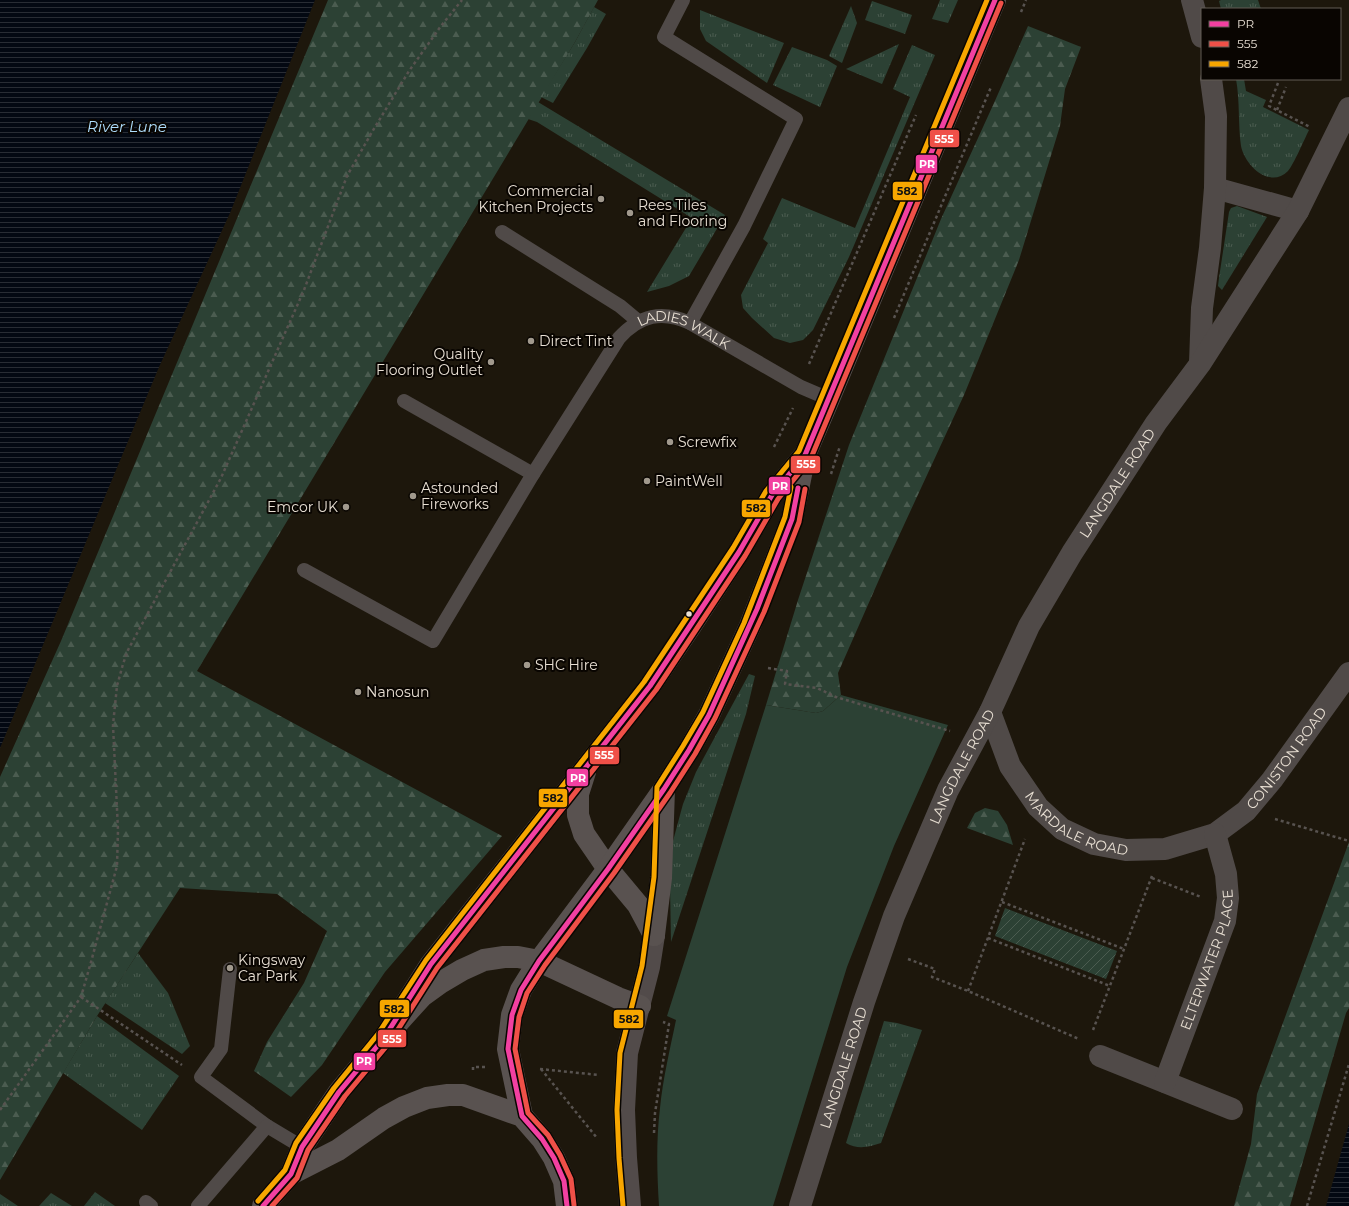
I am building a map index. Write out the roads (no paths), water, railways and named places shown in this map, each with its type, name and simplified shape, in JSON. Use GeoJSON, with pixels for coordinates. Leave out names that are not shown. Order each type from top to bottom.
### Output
{"type":"FeatureCollection","features":[{"type":"Feature","properties":{"kind":"main road"},"geometry":{"type":"LineString","coordinates":[[567,1206],[564,1181],[554,1158],[542,1139],[522,1116],[508,1049],[512,1014],[521,990],[539,961],[608,869],[664,789],[690,750],[709,715],[750,626],[792,519],[805,455],[995,0]]}},
{"type":"Feature","properties":{"kind":"main road"},"geometry":{"type":"LineString","coordinates":[[384,1038],[431,964],[650,686],[718,584],[772,495],[805,455]]}},
{"type":"Feature","properties":{"kind":"main road"},"geometry":{"type":"LineString","coordinates":[[587,766],[578,794],[578,815],[584,834],[608,869],[638,905],[654,935]]}},
{"type":"Feature","properties":{"kind":"main road"},"geometry":{"type":"LineString","coordinates":[[654,935],[661,872],[664,789]]}},
{"type":"Feature","properties":{"kind":"main road"},"geometry":{"type":"LineString","coordinates":[[264,1206],[291,1174],[302,1147],[339,1092],[384,1038],[422,996],[440,983],[468,968],[484,960],[504,957],[518,957],[539,961],[618,998],[640,1006]]}},
{"type":"Feature","properties":{"kind":"main road"},"geometry":{"type":"LineString","coordinates":[[291,1174],[338,1150],[384,1118],[404,1107],[427,1098],[448,1095],[463,1095],[522,1116]]}},
{"type":"Feature","properties":{"kind":"street"},"geometry":{"type":"LineString","coordinates":[[1194,5],[1201,33]]}},
{"type":"Feature","properties":{"kind":"street"},"geometry":{"type":"LineString","coordinates":[[1200,364],[1202,308],[1216,188],[1216,116],[1211,80]]}},
{"type":"Feature","properties":{"kind":"street","name":"LANGDALE ROAD"},"geometry":{"type":"LineString","coordinates":[[800,1206],[864,1002],[894,916],[948,790],[990,712],[1029,626],[1072,553],[1156,423],[1200,364],[1298,211],[1349,108]]}},
{"type":"Feature","properties":{"kind":"street"},"geometry":{"type":"LineString","coordinates":[[1216,188],[1298,211]]}},
{"type":"Feature","properties":{"kind":"street","name":"CONISTON ROAD"},"geometry":{"type":"LineString","coordinates":[[1216,834],[1246,810],[1272,780],[1349,673]]}},
{"type":"Feature","properties":{"kind":"street","name":"MARDALE ROAD"},"geometry":{"type":"LineString","coordinates":[[990,712],[1010,766],[1038,808],[1062,829],[1094,844],[1126,850],[1164,849],[1216,834]]}},
{"type":"Feature","properties":{"kind":"street","name":"ELTERWATER PLACE"},"geometry":{"type":"LineString","coordinates":[[1165,1082],[1225,921],[1228,898],[1226,874],[1216,834]]}},
{"type":"Feature","properties":{"kind":"street"},"geometry":{"type":"LineString","coordinates":[[630,1206],[624,1110],[627,1053],[649,967],[654,935]]}},
{"type":"Feature","properties":{"kind":"street"},"geometry":{"type":"LineString","coordinates":[[1100,1056],[1232,1109]]}},
{"type":"Feature","properties":{"kind":"lane"},"geometry":{"type":"LineString","coordinates":[[683,0],[664,37],[796,119],[744,226],[690,323]]}},
{"type":"Feature","properties":{"kind":"lane","name":"LADIES WALK"},"geometry":{"type":"LineString","coordinates":[[502,232],[620,306],[638,321],[654,315],[675,318],[690,323],[801,387],[829,399]]}},
{"type":"Feature","properties":{"kind":"lane"},"geometry":{"type":"LineString","coordinates":[[304,570],[433,641],[533,474],[619,338],[627,329],[638,321]]}},
{"type":"Feature","properties":{"kind":"lane"},"geometry":{"type":"LineString","coordinates":[[404,401],[533,474]]}},
{"type":"Feature","properties":{"kind":"lane"},"geometry":{"type":"LineString","coordinates":[[230,969],[221,1049],[201,1078],[267,1126],[302,1147]]}},
{"type":"Feature","properties":{"kind":"lane"},"geometry":{"type":"LineString","coordinates":[[198,1206],[267,1126]]}},
{"type":"Feature","properties":{"kind":"water","name":"River Lune"},"geometry":{"type":"Polygon","coordinates":[[[0,0],[315,0],[230,213],[159,367],[0,748],[0,0]]]}},
{"type":"Feature","properties":{"kind":"water"},"geometry":{"type":"Polygon","coordinates":[[[1349,1124],[1349,1206],[1326,1206],[1349,1124]]]}},
{"type":"Feature","properties":{"kind":"place","name":"Commercial Kitchen Projects"},"geometry":{"type":"Point","coordinates":[601,199]}},
{"type":"Feature","properties":{"kind":"place","name":"Rees Tiles and Flooring"},"geometry":{"type":"Point","coordinates":[630,213]}},
{"type":"Feature","properties":{"kind":"place","name":"Direct Tint"},"geometry":{"type":"Point","coordinates":[531,341]}},
{"type":"Feature","properties":{"kind":"place","name":"Quality Flooring Outlet"},"geometry":{"type":"Point","coordinates":[491,362]}},
{"type":"Feature","properties":{"kind":"place","name":"Screwfix"},"geometry":{"type":"Point","coordinates":[670,442]}},
{"type":"Feature","properties":{"kind":"place","name":"PaintWell"},"geometry":{"type":"Point","coordinates":[647,481]}},
{"type":"Feature","properties":{"kind":"place","name":"Astounded Fireworks"},"geometry":{"type":"Point","coordinates":[413,496]}},
{"type":"Feature","properties":{"kind":"place","name":"Emcor UK"},"geometry":{"type":"Point","coordinates":[346,507]}},
{"type":"Feature","properties":{"kind":"place","name":"SHC Hire"},"geometry":{"type":"Point","coordinates":[527,665]}},
{"type":"Feature","properties":{"kind":"place","name":"Nanosun"},"geometry":{"type":"Point","coordinates":[358,692]}},
{"type":"Feature","properties":{"kind":"place","name":"Kingsway Car Park"},"geometry":{"type":"Point","coordinates":[230,968]}}]}
